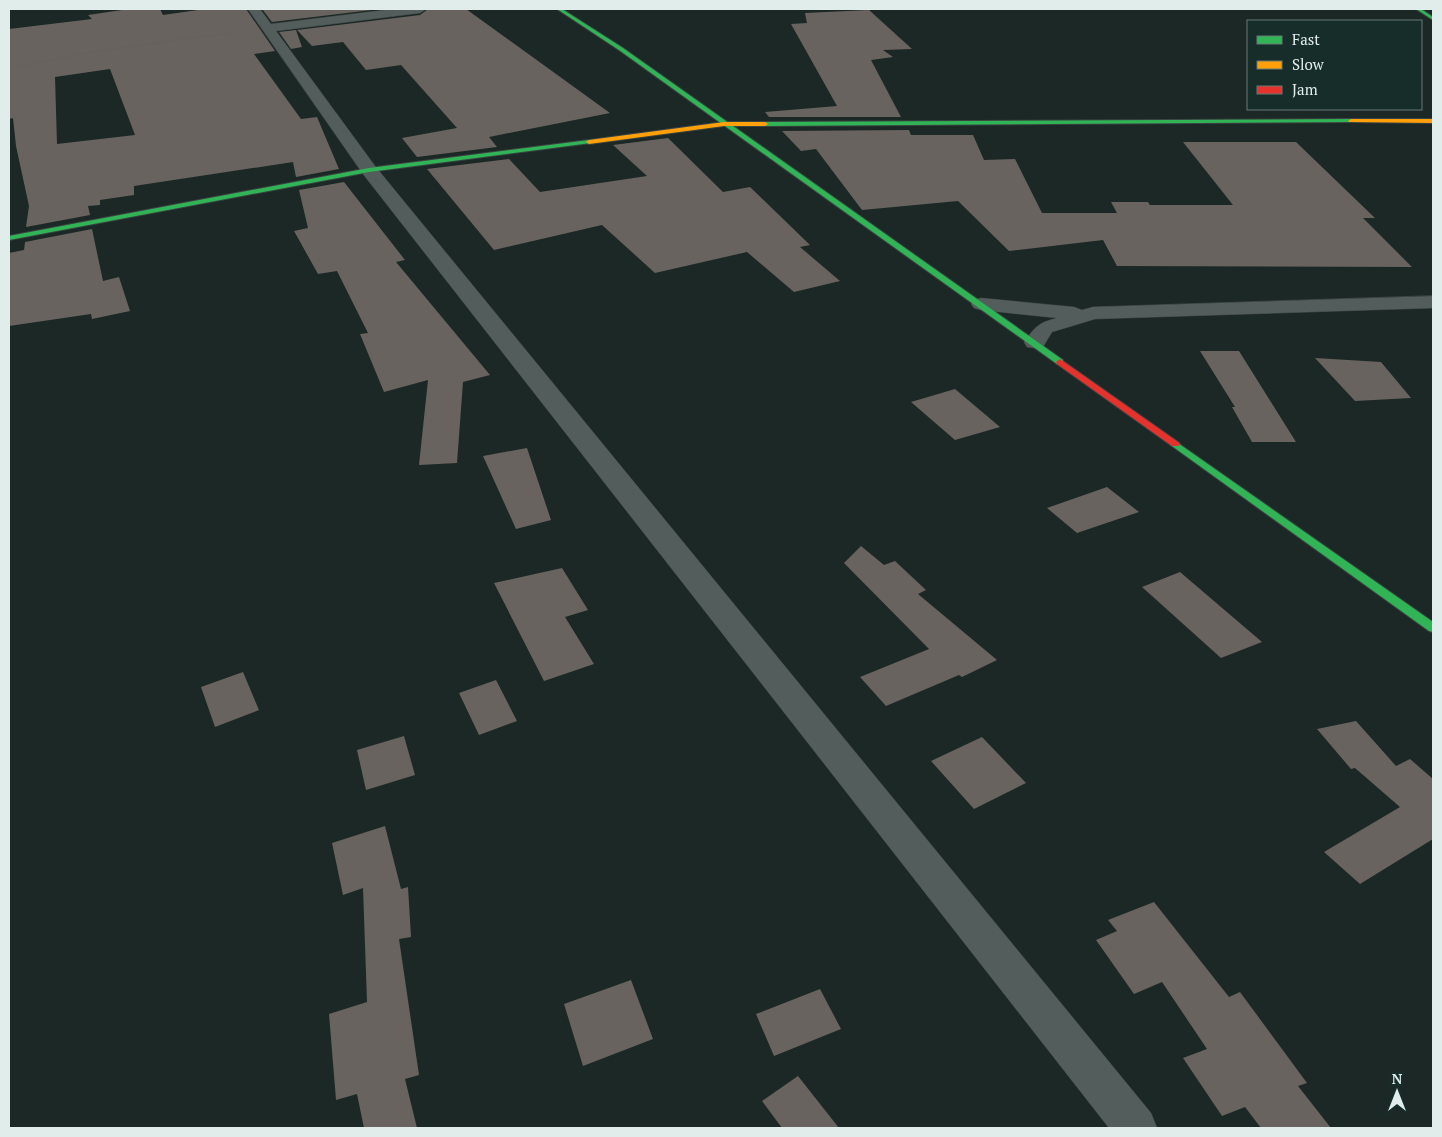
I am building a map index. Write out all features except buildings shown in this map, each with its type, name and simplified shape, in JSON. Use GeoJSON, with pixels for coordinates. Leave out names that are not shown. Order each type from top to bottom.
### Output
{"type":"FeatureCollection","features":[{"type":"Feature","properties":{"kind":"street"},"geometry":{"type":"LineString","coordinates":[[254,9],[270,28],[369,170],[1136,1128]]}},
{"type":"Feature","properties":{"kind":"street"},"geometry":{"type":"LineString","coordinates":[[270,28],[420,9]]}},
{"type":"Feature","properties":{"kind":"street"},"geometry":{"type":"LineString","coordinates":[[559,9],[621,49],[724,124],[1035,342],[1433,628]]}},
{"type":"Feature","properties":{"kind":"street"},"geometry":{"type":"LineString","coordinates":[[1418,9],[1433,19]]}},
{"type":"Feature","properties":{"kind":"street"},"geometry":{"type":"LineString","coordinates":[[9,238],[369,170],[724,124],[1433,121]]}},
{"type":"Feature","properties":{"kind":"street"},"geometry":{"type":"LineString","coordinates":[[981,304],[1071,314],[1433,302]]}},
{"type":"Feature","properties":{"kind":"street"},"geometry":{"type":"LineString","coordinates":[[1035,342],[1045,328],[1093,313]]}},
{"type":"Feature","properties":{"kind":"path"},"geometry":{"type":"LineString","coordinates":[[9,68],[96,51],[270,28]]}},
{"type":"Feature","properties":{"kind":"traffic: fast"},"geometry":{"type":"LineString","coordinates":[[559,9],[621,49],[1060,362]]}},
{"type":"Feature","properties":{"kind":"traffic: fast"},"geometry":{"type":"LineString","coordinates":[[1418,9],[1433,19]]}},
{"type":"Feature","properties":{"kind":"traffic: fast"},"geometry":{"type":"LineString","coordinates":[[765,124],[1351,121]]}},
{"type":"Feature","properties":{"kind":"traffic: fast"},"geometry":{"type":"LineString","coordinates":[[9,238],[369,170],[589,142]]}},
{"type":"Feature","properties":{"kind":"traffic: fast"},"geometry":{"type":"LineString","coordinates":[[1175,444],[1433,628]]}},
{"type":"Feature","properties":{"kind":"traffic: slow"},"geometry":{"type":"LineString","coordinates":[[1351,121],[1433,121]]}},
{"type":"Feature","properties":{"kind":"traffic: slow"},"geometry":{"type":"LineString","coordinates":[[589,142],[724,124],[765,124]]}},
{"type":"Feature","properties":{"kind":"traffic: jam"},"geometry":{"type":"LineString","coordinates":[[1060,362],[1175,444]]}}]}
